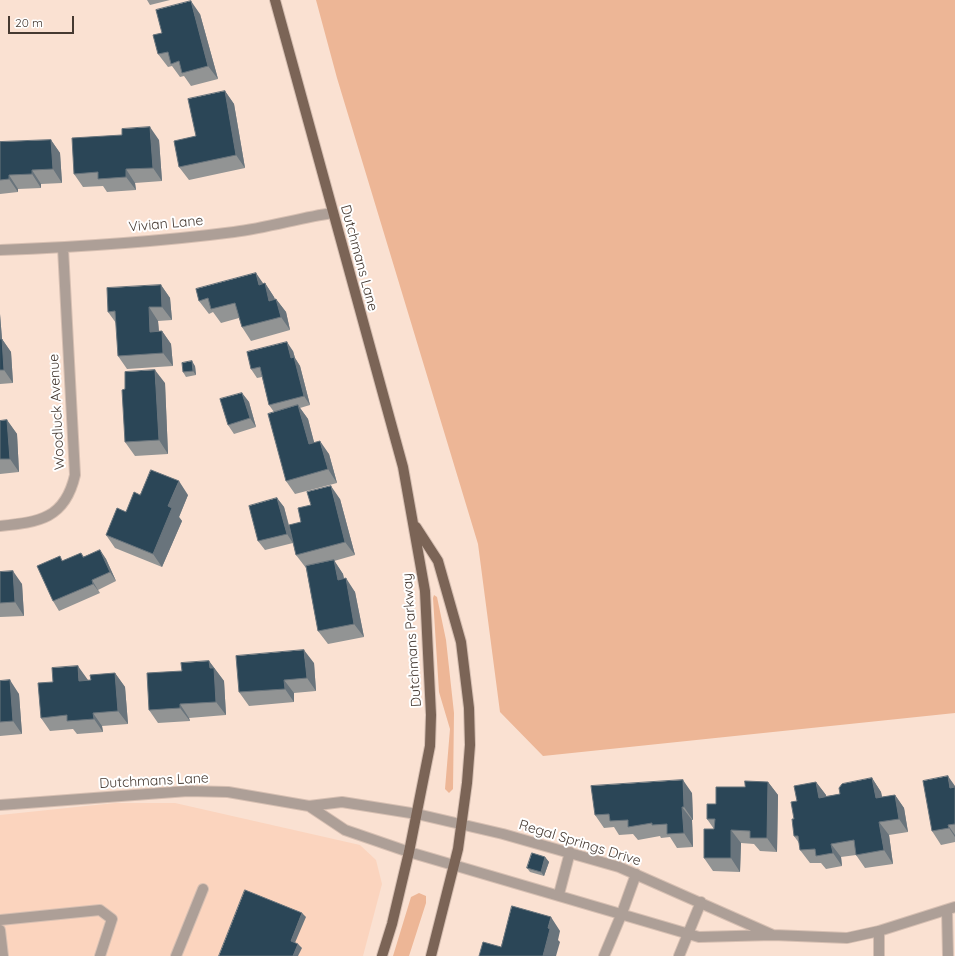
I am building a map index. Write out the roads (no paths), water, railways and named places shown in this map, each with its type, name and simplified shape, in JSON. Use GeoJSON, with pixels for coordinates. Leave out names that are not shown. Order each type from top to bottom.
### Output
{"type":"FeatureCollection","features":[{"type":"Feature","properties":{"kind":"main road","name":"Dutchmans Lane"},"geometry":{"type":"LineString","coordinates":[[275,0],[332,213],[403,467],[413,524]]}},
{"type":"Feature","properties":{"kind":"main road","name":"Dutchmans Parkway"},"geometry":{"type":"LineString","coordinates":[[382,956],[392,924],[409,852],[430,746],[431,715],[425,591],[413,524]]}},
{"type":"Feature","properties":{"kind":"main road"},"geometry":{"type":"LineString","coordinates":[[413,524],[438,561],[461,642],[469,708],[470,745],[461,824],[454,866],[431,956]]}},
{"type":"Feature","properties":{"kind":"street","name":"Vivian Lane"},"geometry":{"type":"LineString","coordinates":[[0,250],[63,248],[235,232],[278,224],[302,217],[332,213]]}},
{"type":"Feature","properties":{"kind":"street","name":"Woodluck Avenue"},"geometry":{"type":"LineString","coordinates":[[0,526],[40,521],[53,513],[64,503],[72,488],[75,475],[63,248]]}},
{"type":"Feature","properties":{"kind":"street","name":"Dutchmans Lane"},"geometry":{"type":"LineString","coordinates":[[0,805],[188,791],[236,793],[309,806],[342,802],[417,814]]}},
{"type":"Feature","properties":{"kind":"street","name":"Dutchmans Lane"},"geometry":{"type":"LineString","coordinates":[[309,806],[345,830],[409,852]]}},
{"type":"Feature","properties":{"kind":"street","name":"Regal Springs Drive"},"geometry":{"type":"LineString","coordinates":[[417,814],[570,852],[620,867],[773,935]]}},
{"type":"Feature","properties":{"kind":"street","name":"Regal Springs Drive"},"geometry":{"type":"LineString","coordinates":[[409,852],[454,866],[559,894],[699,937],[773,935],[847,938],[879,931],[951,908]]}},
{"type":"Feature","properties":{"kind":"street"},"geometry":{"type":"LineString","coordinates":[[559,894],[570,852]]}},
{"type":"Feature","properties":{"kind":"street"},"geometry":{"type":"LineString","coordinates":[[604,956],[636,874]]}},
{"type":"Feature","properties":{"kind":"street"},"geometry":{"type":"LineString","coordinates":[[176,956],[203,889]]}},
{"type":"Feature","properties":{"kind":"street"},"geometry":{"type":"LineString","coordinates":[[679,956],[701,902]]}},
{"type":"Feature","properties":{"kind":"street"},"geometry":{"type":"LineString","coordinates":[[948,956],[951,908]]}},
{"type":"Feature","properties":{"kind":"street"},"geometry":{"type":"LineString","coordinates":[[0,920],[100,910],[112,919],[100,956]]}},
{"type":"Feature","properties":{"kind":"street"},"geometry":{"type":"LineString","coordinates":[[0,930],[3,956]]}},
{"type":"Feature","properties":{"kind":"street"},"geometry":{"type":"LineString","coordinates":[[879,931],[879,956]]}}]}
